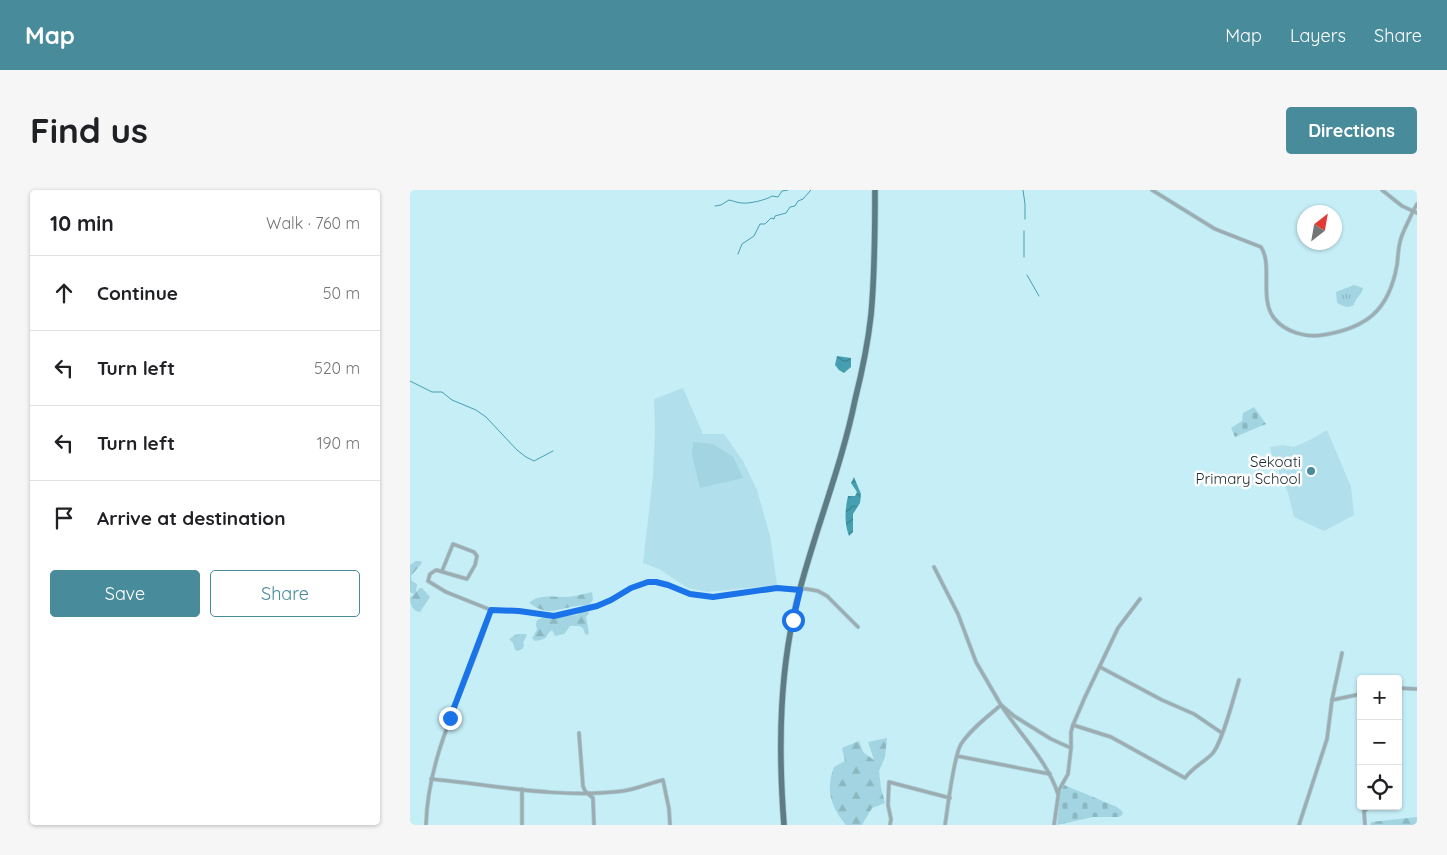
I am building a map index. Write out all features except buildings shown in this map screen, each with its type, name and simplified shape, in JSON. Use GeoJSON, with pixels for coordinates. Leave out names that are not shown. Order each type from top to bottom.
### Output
{"type":"FeatureCollection","features":[{"type":"Feature","properties":{"kind":"main road"},"geometry":{"type":"LineString","coordinates":[[784,825],[780,752],[782,702],[792,629],[800,590],[845,441],[865,349],[871,315],[875,190]]}},
{"type":"Feature","properties":{"kind":"street"},"geometry":{"type":"LineString","coordinates":[[1152,190],[1215,229],[1261,248],[1265,258],[1266,292],[1272,315],[1279,323],[1290,330],[1314,336],[1356,326],[1376,313],[1390,291],[1400,240],[1415,212],[1417,204]]}},
{"type":"Feature","properties":{"kind":"street"},"geometry":{"type":"LineString","coordinates":[[1382,190],[1402,206],[1415,212]]}},
{"type":"Feature","properties":{"kind":"street"},"geometry":{"type":"LineString","coordinates":[[442,571],[453,544],[474,552],[477,556],[467,579],[442,571],[434,571],[430,574],[428,582],[446,592],[491,610],[519,611],[554,616],[597,606],[631,588],[648,582],[668,585],[690,594],[713,597],[777,588],[800,590],[807,588],[827,596],[858,627]]}},
{"type":"Feature","properties":{"kind":"street"},"geometry":{"type":"LineString","coordinates":[[934,567],[958,614],[976,662],[1001,705],[1050,774],[1058,795]]}},
{"type":"Feature","properties":{"kind":"street"},"geometry":{"type":"LineString","coordinates":[[1054,825],[1058,795],[1068,774],[1073,725],[1118,628],[1140,599]]}},
{"type":"Feature","properties":{"kind":"street"},"geometry":{"type":"LineString","coordinates":[[426,825],[435,761],[491,610]]}},
{"type":"Feature","properties":{"kind":"street"},"geometry":{"type":"LineString","coordinates":[[1299,825],[1328,740],[1332,700],[1342,653]]}},
{"type":"Feature","properties":{"kind":"street"},"geometry":{"type":"LineString","coordinates":[[1100,667],[1162,700],[1194,714],[1222,733]]}},
{"type":"Feature","properties":{"kind":"street"},"geometry":{"type":"LineString","coordinates":[[1073,725],[1118,740],[1186,778],[1197,765],[1213,753],[1222,733],[1239,680]]}},
{"type":"Feature","properties":{"kind":"street"},"geometry":{"type":"LineString","coordinates":[[1402,688],[1417,689]]}},
{"type":"Feature","properties":{"kind":"street"},"geometry":{"type":"LineString","coordinates":[[1332,700],[1357,695]]}},
{"type":"Feature","properties":{"kind":"street"},"geometry":{"type":"LineString","coordinates":[[1001,705],[1014,716],[1051,740],[1071,748]]}},
{"type":"Feature","properties":{"kind":"street"},"geometry":{"type":"LineString","coordinates":[[945,825],[957,756],[961,745],[973,730],[1001,705]]}},
{"type":"Feature","properties":{"kind":"street"},"geometry":{"type":"LineString","coordinates":[[579,733],[583,786],[585,791],[593,798],[594,825]]}},
{"type":"Feature","properties":{"kind":"street"},"geometry":{"type":"LineString","coordinates":[[957,756],[1050,774]]}},
{"type":"Feature","properties":{"kind":"street"},"geometry":{"type":"LineString","coordinates":[[431,779],[590,794],[624,791],[663,780],[670,825]]}},
{"type":"Feature","properties":{"kind":"street"},"geometry":{"type":"LineString","coordinates":[[890,825],[891,819],[888,805],[889,782],[950,798]]}},
{"type":"Feature","properties":{"kind":"street"},"geometry":{"type":"LineString","coordinates":[[522,789],[522,825]]}},
{"type":"Feature","properties":{"kind":"street"},"geometry":{"type":"LineString","coordinates":[[1365,810],[1365,825]]}},
{"type":"Feature","properties":{"kind":"shaded area"},"geometry":{"type":"Polygon","coordinates":[[[683,388],[703,434],[724,434],[743,461],[757,490],[770,536],[777,585],[708,592],[688,588],[659,569],[643,563],[653,476],[654,399],[683,388]]]}},
{"type":"Feature","properties":{"kind":"shaded area","name":"Sekoati Primary School"},"geometry":{"type":"Polygon","coordinates":[[[1327,430],[1351,487],[1354,515],[1324,531],[1294,517],[1288,493],[1270,447],[1283,445],[1294,447],[1327,430]]]}},
{"type":"Feature","properties":{"kind":"green space"},"geometry":{"type":"Polygon","coordinates":[[[1354,285],[1363,288],[1354,305],[1346,307],[1337,303],[1336,292],[1354,285]]]}},
{"type":"Feature","properties":{"kind":"green space"},"geometry":{"type":"Polygon","coordinates":[[[1254,407],[1266,424],[1235,437],[1231,428],[1242,421],[1243,413],[1254,407]]]}},
{"type":"Feature","properties":{"kind":"green space"},"geometry":{"type":"Polygon","coordinates":[[[693,442],[713,444],[733,457],[743,478],[700,488],[692,455],[693,442]]]}},
{"type":"Feature","properties":{"kind":"green space"},"geometry":{"type":"Polygon","coordinates":[[[416,561],[421,561],[422,563],[411,576],[412,581],[417,584],[416,592],[413,594],[410,592],[410,565],[416,561]]]}},
{"type":"Feature","properties":{"kind":"green space"},"geometry":{"type":"Polygon","coordinates":[[[420,588],[430,597],[420,612],[412,607],[410,598],[420,588]]]}},
{"type":"Feature","properties":{"kind":"green space"},"geometry":{"type":"Polygon","coordinates":[[[592,592],[593,600],[589,605],[547,611],[529,603],[541,597],[568,597],[592,592]]]}},
{"type":"Feature","properties":{"kind":"green space"},"geometry":{"type":"Polygon","coordinates":[[[587,609],[589,613],[586,617],[589,633],[587,635],[583,628],[570,626],[564,634],[555,636],[552,630],[543,639],[535,641],[532,638],[537,630],[537,620],[544,617],[577,615],[587,609]]]}},
{"type":"Feature","properties":{"kind":"green space"},"geometry":{"type":"Polygon","coordinates":[[[517,634],[527,635],[522,649],[518,651],[515,650],[513,643],[509,639],[517,634]]]}},
{"type":"Feature","properties":{"kind":"green space"},"geometry":{"type":"Polygon","coordinates":[[[887,738],[885,757],[879,771],[885,803],[872,808],[862,825],[846,825],[833,805],[830,791],[831,775],[834,767],[845,761],[842,748],[859,741],[863,752],[874,760],[868,742],[887,738]]]}},
{"type":"Feature","properties":{"kind":"green space"},"geometry":{"type":"Polygon","coordinates":[[[1064,785],[1117,807],[1123,812],[1122,815],[1119,817],[1093,817],[1057,825],[1060,794],[1064,785]]]}},
{"type":"Feature","properties":{"kind":"green space"},"geometry":{"type":"Polygon","coordinates":[[[1417,817],[1417,825],[1370,825],[1371,822],[1417,817]]]}},
{"type":"Feature","properties":{"kind":"water"},"geometry":{"type":"Polygon","coordinates":[[[837,356],[851,358],[851,367],[844,373],[835,365],[837,356]]]}},
{"type":"Feature","properties":{"kind":"water"},"geometry":{"type":"Polygon","coordinates":[[[854,477],[861,494],[860,503],[853,514],[853,532],[849,536],[846,526],[846,511],[848,496],[855,496],[857,492],[851,483],[854,477]]]}},
{"type":"Feature","properties":{"kind":"waterway"},"geometry":{"type":"LineString","coordinates":[[715,206],[729,200],[745,203],[772,196],[778,197],[782,191],[788,190]]}},
{"type":"Feature","properties":{"kind":"waterway"},"geometry":{"type":"LineString","coordinates":[[738,254],[742,244],[754,236],[760,224],[765,224],[771,218],[774,219],[775,216],[786,213],[790,207],[795,206],[811,190]]}},
{"type":"Feature","properties":{"kind":"waterway"},"geometry":{"type":"LineString","coordinates":[[1023,190],[1025,219]]}},
{"type":"Feature","properties":{"kind":"waterway"},"geometry":{"type":"LineString","coordinates":[[1024,231],[1024,257]]}},
{"type":"Feature","properties":{"kind":"waterway"},"geometry":{"type":"LineString","coordinates":[[1027,275],[1039,296]]}},
{"type":"Feature","properties":{"kind":"waterway"},"geometry":{"type":"LineString","coordinates":[[410,381],[432,392],[442,392],[452,400],[476,410],[486,417],[517,450],[534,461],[553,451]]}},
{"type":"Feature","properties":{"kind":"place","name":"Sekoati Primary School"},"geometry":{"type":"Point","coordinates":[1311,471]}},
{"type":"Feature","properties":{"kind":"route"},"geometry":{"type":"LineString","coordinates":[[450,718],[491,610],[519,611],[554,616],[597,606],[640,584],[656,582],[690,594],[713,597],[777,588],[800,590],[793,620]]}}]}
